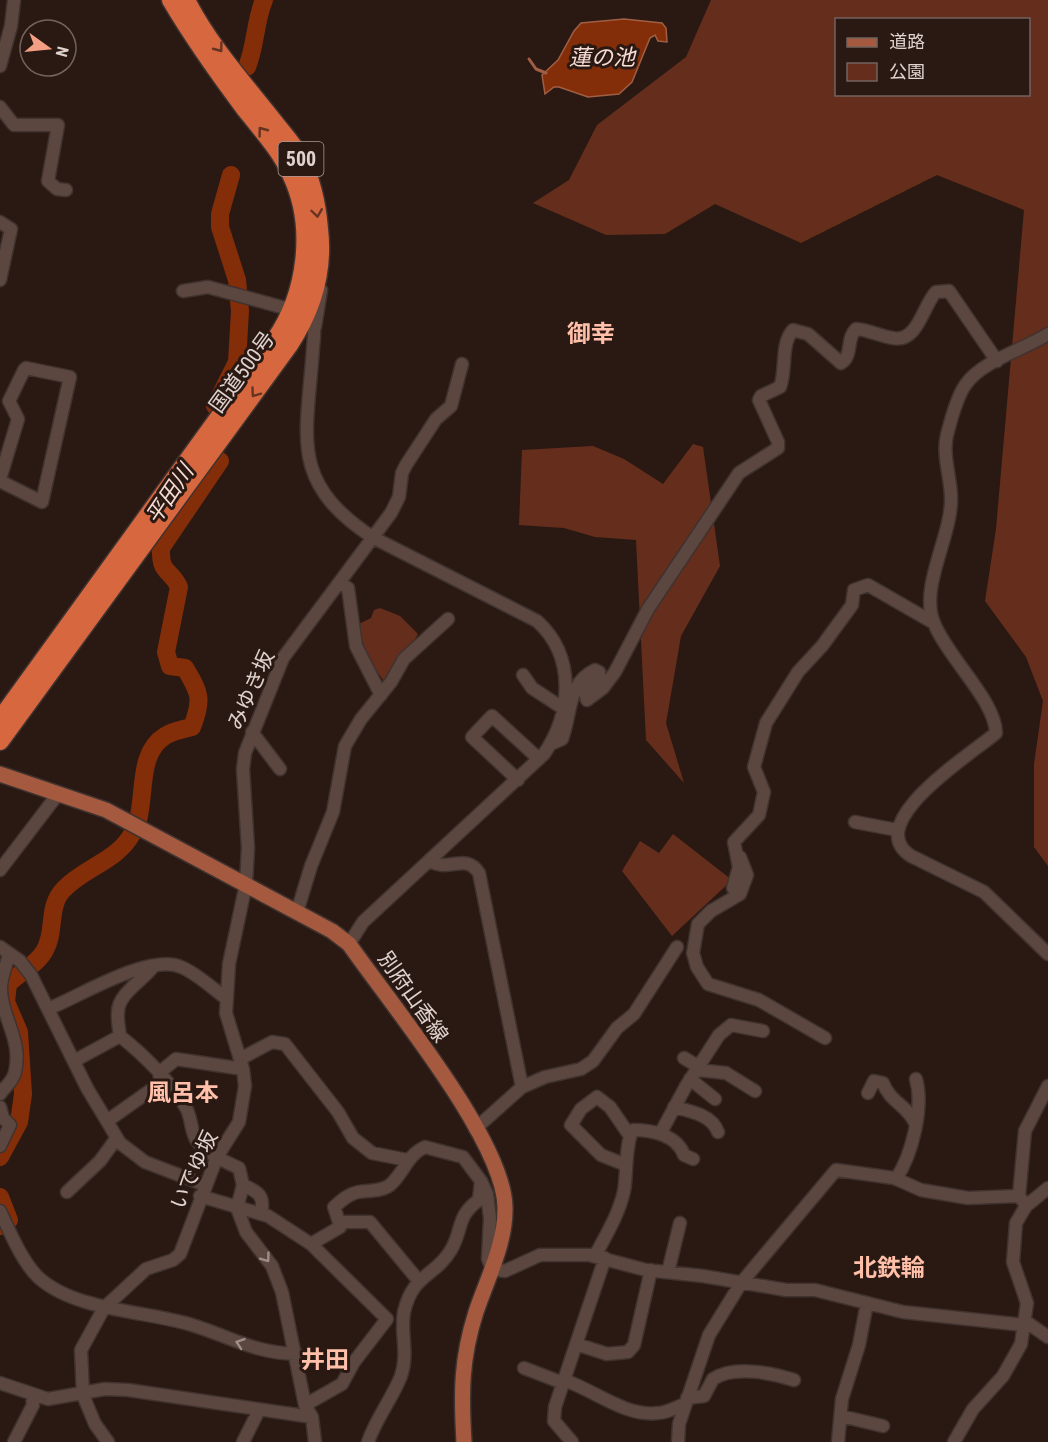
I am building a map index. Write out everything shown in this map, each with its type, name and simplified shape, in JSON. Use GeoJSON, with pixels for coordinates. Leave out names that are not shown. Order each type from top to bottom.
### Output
{"type":"FeatureCollection","features":[{"type":"Feature","properties":{"kind":"highway","name":"国道500号"},"geometry":{"type":"LineString","coordinates":[[171,0],[203,52],[280,154],[294,180],[304,219],[305,317]]}},
{"type":"Feature","properties":{"kind":"highway","name":"国道500号"},"geometry":{"type":"LineString","coordinates":[[0,741],[289,345],[305,317],[319,275],[321,250],[316,203],[300,157],[206,32],[186,0]]}},
{"type":"Feature","properties":{"kind":"highway","name":"国道500号"},"geometry":{"type":"LineString","coordinates":[[0,720],[275,340],[305,317]]}},
{"type":"Feature","properties":{"kind":"main road","name":"別府山香線"},"geometry":{"type":"LineString","coordinates":[[0,774],[106,810],[297,912],[349,944],[446,1080],[493,1159],[502,1185],[506,1208],[492,1269],[462,1364],[464,1442]]}},
{"type":"Feature","properties":{"kind":"street"},"geometry":{"type":"LineString","coordinates":[[0,66],[14,0]]}},
{"type":"Feature","properties":{"kind":"street"},"geometry":{"type":"LineString","coordinates":[[0,107],[14,126],[58,125],[48,181],[57,189],[66,190]]}},
{"type":"Feature","properties":{"kind":"street"},"geometry":{"type":"LineString","coordinates":[[0,222],[10,229],[0,280]]}},
{"type":"Feature","properties":{"kind":"street"},"geometry":{"type":"LineString","coordinates":[[183,291],[208,287],[305,317],[306,434],[312,474],[335,509],[372,537],[537,621],[550,633],[563,658],[564,709],[551,744],[518,780],[363,922],[349,944]]}},
{"type":"Feature","properties":{"kind":"street"},"geometry":{"type":"LineString","coordinates":[[551,744],[562,739],[576,685],[583,675],[595,670],[599,672],[599,677],[585,692],[587,700],[603,688],[648,609],[739,473],[778,448],[778,441],[759,400],[761,396],[780,387],[784,377],[786,341],[793,330],[808,334],[841,363],[847,356],[851,334],[855,329],[896,339],[904,338],[910,334],[923,316],[936,292],[949,291],[997,360]]}},
{"type":"Feature","properties":{"kind":"street"},"geometry":{"type":"LineString","coordinates":[[1048,334],[997,360],[966,384],[946,436],[952,500],[933,589],[931,611],[945,646],[989,707],[996,722],[996,733],[913,802],[897,830],[897,838],[904,852],[984,892],[1048,954]]}},
{"type":"Feature","properties":{"kind":"street","name":"みゆき坂"},"geometry":{"type":"LineString","coordinates":[[246,885],[249,837],[243,760],[277,668],[399,497],[402,473],[406,465],[436,419],[451,406],[462,364]]}},
{"type":"Feature","properties":{"kind":"street"},"geometry":{"type":"LineString","coordinates":[[26,368],[70,377],[42,502],[0,478],[18,419],[9,401],[24,370],[26,368]]}},
{"type":"Feature","properties":{"kind":"street"},"geometry":{"type":"LineString","coordinates":[[339,583],[348,588],[356,645],[381,695]]}},
{"type":"Feature","properties":{"kind":"street"},"geometry":{"type":"LineString","coordinates":[[733,888],[739,867],[734,842],[759,815],[764,792],[754,767],[766,723],[798,672],[822,646],[852,605],[854,590],[868,585],[934,623]]}},
{"type":"Feature","properties":{"kind":"street"},"geometry":{"type":"LineString","coordinates":[[297,912],[333,812],[345,746],[361,719],[381,695],[404,659],[448,619]]}},
{"type":"Feature","properties":{"kind":"street"},"geometry":{"type":"LineString","coordinates":[[523,675],[532,688],[564,709]]}},
{"type":"Feature","properties":{"kind":"street"},"geometry":{"type":"LineString","coordinates":[[518,780],[472,737],[492,716],[539,759]]}},
{"type":"Feature","properties":{"kind":"street"},"geometry":{"type":"LineString","coordinates":[[252,732],[280,770]]}},
{"type":"Feature","properties":{"kind":"street"},"geometry":{"type":"LineString","coordinates":[[0,870],[58,794]]}},
{"type":"Feature","properties":{"kind":"street"},"geometry":{"type":"LineString","coordinates":[[855,822],[897,830]]}},
{"type":"Feature","properties":{"kind":"street"},"geometry":{"type":"LineString","coordinates":[[737,854],[746,867],[746,883],[735,898],[711,911],[698,924],[693,953],[698,968],[708,984],[759,1000],[825,1038]]}},
{"type":"Feature","properties":{"kind":"street"},"geometry":{"type":"LineString","coordinates":[[430,861],[441,866],[467,862],[473,864],[479,873],[522,1087]]}},
{"type":"Feature","properties":{"kind":"street","name":"いでゆ坂"},"geometry":{"type":"LineString","coordinates":[[108,1442],[95,1424],[83,1395],[81,1350],[104,1308],[146,1269],[173,1260],[180,1254],[217,1157],[239,1122],[245,1086],[242,1064],[225,1013],[229,964],[246,885]]}},
{"type":"Feature","properties":{"kind":"street"},"geometry":{"type":"LineString","coordinates":[[475,1129],[522,1087],[545,1077],[581,1070],[593,1061],[617,1028],[634,1014],[677,947]]}},
{"type":"Feature","properties":{"kind":"street"},"geometry":{"type":"LineString","coordinates":[[0,1094],[13,1080],[16,1070],[17,1041],[7,1018],[1,987],[4,951],[20,961],[31,975],[116,1139],[145,1162],[237,1208],[261,1214],[311,1244],[387,1319],[354,1362],[342,1384],[305,1405]]}},
{"type":"Feature","properties":{"kind":"street"},"geometry":{"type":"LineString","coordinates":[[48,1009],[121,974],[169,964],[182,968],[227,999]]}},
{"type":"Feature","properties":{"kind":"street"},"geometry":{"type":"LineString","coordinates":[[152,968],[143,980],[127,993],[117,1010],[120,1036],[139,1051],[159,1072],[188,1109],[197,1141],[217,1157],[239,1168],[243,1185],[237,1208],[246,1232],[272,1266],[279,1283],[297,1354],[305,1405],[312,1417],[315,1442]]}},
{"type":"Feature","properties":{"kind":"street"},"geometry":{"type":"LineString","coordinates":[[660,1134],[719,1035],[731,1025],[763,1031]]}},
{"type":"Feature","properties":{"kind":"street"},"geometry":{"type":"LineString","coordinates":[[74,1061],[120,1036]]}},
{"type":"Feature","properties":{"kind":"street"},"geometry":{"type":"LineString","coordinates":[[159,1072],[176,1059],[242,1064],[272,1042],[285,1044],[338,1112],[353,1138],[372,1153],[407,1161]]}},
{"type":"Feature","properties":{"kind":"street"},"geometry":{"type":"LineString","coordinates":[[684,1058],[715,1099]]}},
{"type":"Feature","properties":{"kind":"street"},"geometry":{"type":"LineString","coordinates":[[107,1122],[161,1083],[159,1072]]}},
{"type":"Feature","properties":{"kind":"street"},"geometry":{"type":"LineString","coordinates":[[696,1072],[726,1073],[742,1080],[755,1091]]}},
{"type":"Feature","properties":{"kind":"street"},"geometry":{"type":"LineString","coordinates":[[896,1179],[910,1153],[921,1100],[916,1079]]}},
{"type":"Feature","properties":{"kind":"street"},"geometry":{"type":"LineString","coordinates":[[868,1093],[874,1081],[883,1083],[887,1094],[911,1113],[915,1123]]}},
{"type":"Feature","properties":{"kind":"street"},"geometry":{"type":"LineString","coordinates":[[954,1442],[973,1409],[1004,1376],[1021,1344],[1027,1303],[1013,1262],[1016,1223],[1022,1201],[1025,1131],[1048,1086]]}},
{"type":"Feature","properties":{"kind":"street"},"geometry":{"type":"LineString","coordinates":[[626,1165],[601,1155],[571,1125],[581,1109],[597,1097],[610,1107],[630,1136]]}},
{"type":"Feature","properties":{"kind":"street"},"geometry":{"type":"LineString","coordinates":[[0,1107],[3,1118],[10,1125],[0,1146]]}},
{"type":"Feature","properties":{"kind":"street"},"geometry":{"type":"LineString","coordinates":[[674,1107],[700,1115],[716,1126],[718,1132]]}},
{"type":"Feature","properties":{"kind":"street"},"geometry":{"type":"LineString","coordinates":[[572,1442],[554,1422],[555,1407],[576,1344],[600,1257],[619,1210],[625,1188],[630,1136],[633,1130],[648,1130],[660,1134],[681,1145],[684,1155],[693,1159]]}},
{"type":"Feature","properties":{"kind":"street"},"geometry":{"type":"LineString","coordinates":[[67,1192],[100,1161],[116,1139]]}},
{"type":"Feature","properties":{"kind":"street"},"geometry":{"type":"LineString","coordinates":[[311,1244],[340,1227],[334,1207],[344,1198],[355,1192],[377,1190],[389,1185],[407,1161],[425,1147],[463,1157],[482,1181],[488,1194],[488,1259],[492,1269],[505,1271],[540,1256],[600,1257],[651,1270],[786,1290],[815,1290],[903,1312],[1025,1323],[1048,1337]]}},
{"type":"Feature","properties":{"kind":"street"},"geometry":{"type":"LineString","coordinates":[[678,1442],[679,1424],[709,1335],[741,1283],[836,1170],[896,1179],[921,1190],[968,1198],[1022,1201],[1043,1194],[1048,1188]]}},
{"type":"Feature","properties":{"kind":"street"},"geometry":{"type":"LineString","coordinates":[[368,1442],[374,1425],[402,1374],[406,1355],[404,1313],[418,1280],[445,1259],[452,1248],[466,1209],[479,1200],[482,1181]]}},
{"type":"Feature","properties":{"kind":"street"},"geometry":{"type":"LineString","coordinates":[[243,1185],[259,1192],[264,1202],[261,1214]]}},
{"type":"Feature","properties":{"kind":"street"},"geometry":{"type":"LineString","coordinates":[[4,1218],[39,1278],[63,1292],[104,1308],[191,1325],[270,1354],[297,1354]]}},
{"type":"Feature","properties":{"kind":"street"},"geometry":{"type":"LineString","coordinates":[[339,1222],[370,1222],[418,1280]]}},
{"type":"Feature","properties":{"kind":"street"},"geometry":{"type":"LineString","coordinates":[[668,1272],[680,1223]]}},
{"type":"Feature","properties":{"kind":"street"},"geometry":{"type":"LineString","coordinates":[[576,1344],[608,1354],[628,1352],[637,1335],[651,1270]]}},
{"type":"Feature","properties":{"kind":"street"},"geometry":{"type":"LineString","coordinates":[[838,1442],[842,1399],[859,1344],[867,1303]]}},
{"type":"Feature","properties":{"kind":"street"},"geometry":{"type":"LineString","coordinates":[[524,1368],[638,1412],[661,1413],[686,1401],[704,1396],[713,1379],[733,1372],[774,1374],[794,1380]]}},
{"type":"Feature","properties":{"kind":"street"},"geometry":{"type":"LineString","coordinates":[[0,1383],[32,1395],[60,1399],[105,1389],[128,1390],[312,1417]]}},
{"type":"Feature","properties":{"kind":"street"},"geometry":{"type":"LineString","coordinates":[[14,1442],[33,1405],[32,1395]]}},
{"type":"Feature","properties":{"kind":"street"},"geometry":{"type":"LineString","coordinates":[[243,1442],[258,1410]]}},
{"type":"Feature","properties":{"kind":"street"},"geometry":{"type":"LineString","coordinates":[[841,1416],[883,1426]]}},
{"type":"Feature","properties":{"kind":"green space"},"geometry":{"type":"Polygon","coordinates":[[[711,0],[1048,0],[1048,866],[1034,847],[1034,764],[1043,701],[1026,657],[985,601],[996,529],[1024,210],[937,175],[801,243],[715,204],[665,234],[606,235],[533,203],[569,180],[597,125],[686,57],[711,0]]]}},
{"type":"Feature","properties":{"kind":"green space"},"geometry":{"type":"Polygon","coordinates":[[[693,444],[703,447],[720,566],[681,636],[666,723],[684,783],[646,740],[636,540],[595,537],[564,528],[519,525],[522,450],[593,446],[624,459],[663,484],[693,444]]]}},
{"type":"Feature","properties":{"kind":"green space"},"geometry":{"type":"Polygon","coordinates":[[[380,608],[400,616],[418,634],[387,685],[368,656],[359,624],[371,618],[374,610],[380,608]]]}},
{"type":"Feature","properties":{"kind":"green space"},"geometry":{"type":"Polygon","coordinates":[[[673,834],[732,880],[672,936],[622,871],[640,841],[659,853],[673,834]]]}},
{"type":"Feature","properties":{"kind":"water","name":"蓮の池"},"geometry":{"type":"Polygon","coordinates":[[[624,19],[662,23],[666,28],[667,42],[658,41],[655,35],[650,38],[632,82],[619,94],[588,97],[554,87],[545,94],[542,75],[558,60],[581,23],[624,19]]]}},
{"type":"Feature","properties":{"kind":"waterway","name":"平田川"},"geometry":{"type":"LineString","coordinates":[[247,67],[264,0]]}},
{"type":"Feature","properties":{"kind":"waterway"},"geometry":{"type":"LineString","coordinates":[[529,59],[536,69],[546,73]]}},
{"type":"Feature","properties":{"kind":"waterway","name":"平田川"},"geometry":{"type":"LineString","coordinates":[[215,406],[237,362],[240,311],[237,280],[220,227],[220,214],[231,175]]}},
{"type":"Feature","properties":{"kind":"waterway","name":"平田川"},"geometry":{"type":"LineString","coordinates":[[137,824],[146,764],[150,753],[165,736],[192,727],[199,703],[197,690],[185,668],[170,666],[166,652],[179,587],[162,563],[161,548],[220,461]]}},
{"type":"Feature","properties":{"kind":"waterway","name":"平田川"},"geometry":{"type":"LineString","coordinates":[[0,1157],[19,1122],[23,1094],[19,1032],[6,1002],[8,984],[33,964],[45,950],[55,903],[64,889],[72,881],[118,851],[132,834]]}},
{"type":"Feature","properties":{"kind":"waterway","name":"平田川"},"geometry":{"type":"LineString","coordinates":[[0,1197],[9,1220],[0,1226]]}},
{"type":"Feature","properties":{"kind":"district","name":"御幸"},"geometry":{"type":"Point","coordinates":[591,334]}},
{"type":"Feature","properties":{"kind":"district","name":"風呂本"},"geometry":{"type":"Point","coordinates":[183,1093]}},
{"type":"Feature","properties":{"kind":"district","name":"北鉄輪"},"geometry":{"type":"Point","coordinates":[889,1268]}},
{"type":"Feature","properties":{"kind":"district","name":"井田"},"geometry":{"type":"Point","coordinates":[325,1360]}}]}
